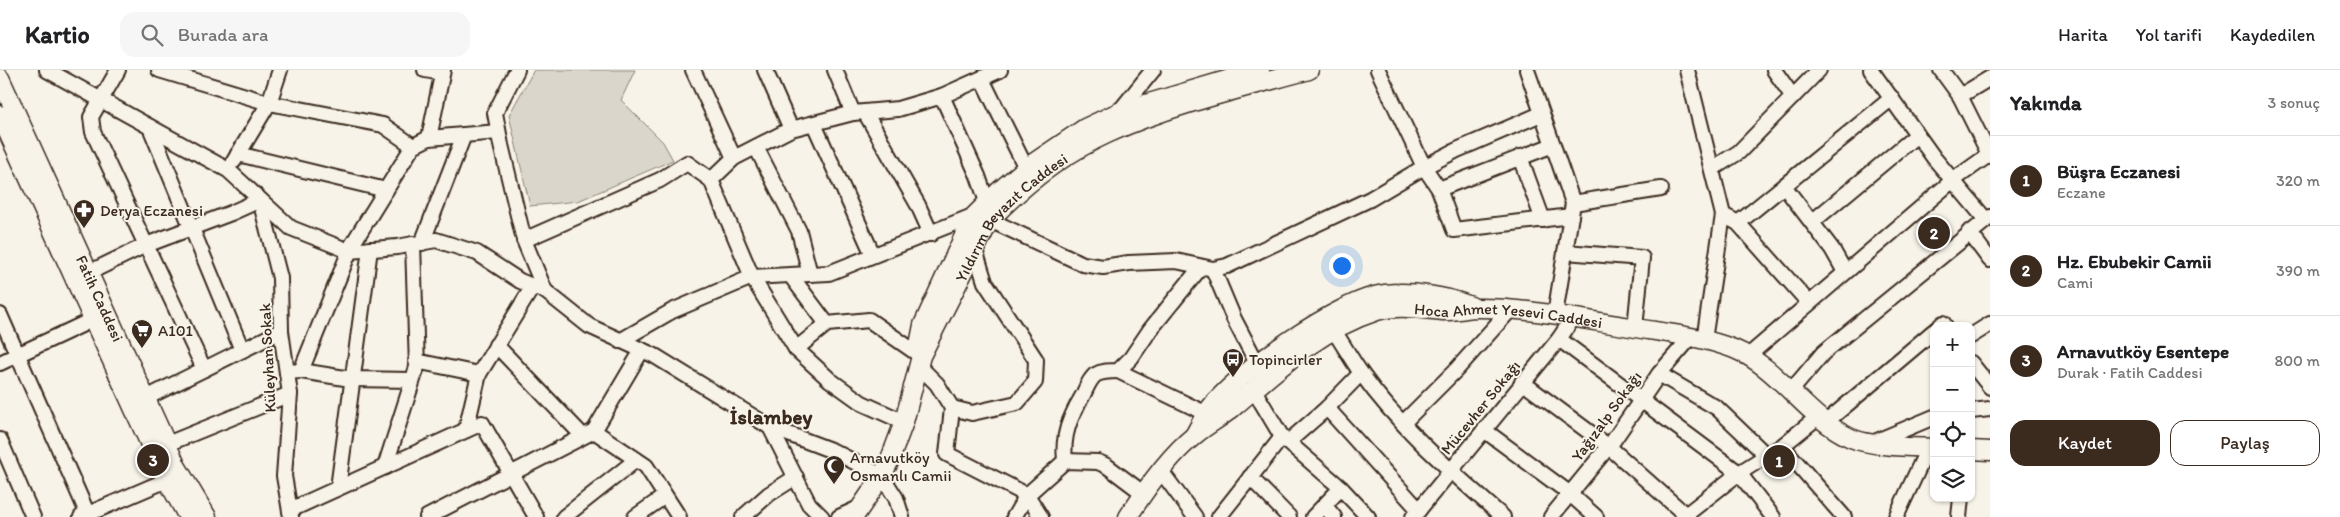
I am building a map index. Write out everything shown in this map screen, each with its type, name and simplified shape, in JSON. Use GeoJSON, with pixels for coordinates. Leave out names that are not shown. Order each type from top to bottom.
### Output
{"type":"FeatureCollection","features":[{"type":"Feature","properties":{"kind":"main road"},"geometry":{"type":"LineString","coordinates":[[920,361],[920,340],[924,325],[968,228],[983,218],[987,202],[1026,168],[1085,128],[1119,112],[1260,70]]}},
{"type":"Feature","properties":{"kind":"main road","name":"Yıldırım Beyazıt Caddesi"},"geometry":{"type":"LineString","coordinates":[[858,512],[882,476],[904,422],[920,361],[975,250],[983,218],[1038,176],[1075,151],[1109,133],[1190,105],[1309,70]]}},
{"type":"Feature","properties":{"kind":"main road","name":"Fatih Caddesi"},"geometry":{"type":"LineString","coordinates":[[0,78],[177,467],[207,517]]}},
{"type":"Feature","properties":{"kind":"main road"},"geometry":{"type":"LineString","coordinates":[[2,123],[167,480],[188,517]]}},
{"type":"Feature","properties":{"kind":"main road"},"geometry":{"type":"LineString","coordinates":[[1195,435],[1207,414],[1218,400],[1258,364],[1309,328],[1355,304],[1384,294],[1400,294],[1448,298],[1477,308]]}},
{"type":"Feature","properties":{"kind":"main road","name":"Hoca Ahmet Yesevi Caddesi"},"geometry":{"type":"LineString","coordinates":[[1128,517],[1160,471],[1195,435],[1217,421],[1298,353],[1334,330],[1364,316],[1395,308],[1448,311],[1477,308],[1510,310],[1698,338],[1736,350],[1748,356],[1822,419],[1850,437],[1872,443],[1930,448]]}},
{"type":"Feature","properties":{"kind":"main road"},"geometry":{"type":"LineString","coordinates":[[1975,450],[1990,451]]}},
{"type":"Feature","properties":{"kind":"street"},"geometry":{"type":"LineString","coordinates":[[47,70],[228,170],[291,228],[349,251],[418,244],[436,240],[477,253],[520,281],[539,289],[589,326],[655,356],[770,427],[833,452],[882,476],[896,498],[902,517]]}},
{"type":"Feature","properties":{"kind":"street"},"geometry":{"type":"LineString","coordinates":[[118,70],[91,117],[93,132],[204,369]]}},
{"type":"Feature","properties":{"kind":"street"},"geometry":{"type":"LineString","coordinates":[[159,70],[196,75],[268,103],[383,126],[413,146]]}},
{"type":"Feature","properties":{"kind":"street"},"geometry":{"type":"LineString","coordinates":[[228,170],[268,103],[280,70]]}},
{"type":"Feature","properties":{"kind":"street"},"geometry":{"type":"LineString","coordinates":[[425,70],[442,72],[429,138]]}},
{"type":"Feature","properties":{"kind":"street"},"geometry":{"type":"LineString","coordinates":[[517,70],[495,112],[524,240],[539,289]]}},
{"type":"Feature","properties":{"kind":"street"},"geometry":{"type":"LineString","coordinates":[[694,70],[734,158]]}},
{"type":"Feature","properties":{"kind":"street"},"geometry":{"type":"LineString","coordinates":[[765,70],[791,130]]}},
{"type":"Feature","properties":{"kind":"street"},"geometry":{"type":"LineString","coordinates":[[835,70],[859,114],[918,205],[931,234]]}},
{"type":"Feature","properties":{"kind":"street"},"geometry":{"type":"LineString","coordinates":[[711,180],[734,158],[791,130],[859,114],[898,109],[942,96],[1000,70]]}},
{"type":"Feature","properties":{"kind":"street"},"geometry":{"type":"LineString","coordinates":[[1119,112],[1153,70]]}},
{"type":"Feature","properties":{"kind":"street"},"geometry":{"type":"LineString","coordinates":[[1378,70],[1424,166],[1439,189],[1454,230],[1543,220],[1572,210],[1661,189]]}},
{"type":"Feature","properties":{"kind":"street"},"geometry":{"type":"LineString","coordinates":[[1527,70],[1553,144],[1572,210],[1565,252],[1564,317]]}},
{"type":"Feature","properties":{"kind":"street"},"geometry":{"type":"LineString","coordinates":[[1687,70],[1723,215],[1698,338]]}},
{"type":"Feature","properties":{"kind":"street"},"geometry":{"type":"LineString","coordinates":[[1774,70],[1793,97]]}},
{"type":"Feature","properties":{"kind":"street"},"geometry":{"type":"LineString","coordinates":[[1712,169],[1739,152],[1819,70]]}},
{"type":"Feature","properties":{"kind":"street"},"geometry":{"type":"LineString","coordinates":[[1790,391],[1823,353],[1969,232],[1988,219],[1952,181],[1871,70]]}},
{"type":"Feature","properties":{"kind":"street"},"geometry":{"type":"LineString","coordinates":[[1748,356],[1952,181],[1989,154],[1960,96],[1941,70]]}},
{"type":"Feature","properties":{"kind":"street"},"geometry":{"type":"LineString","coordinates":[[1960,96],[1990,78]]}},
{"type":"Feature","properties":{"kind":"street"},"geometry":{"type":"LineString","coordinates":[[982,79],[1026,168]]}},
{"type":"Feature","properties":{"kind":"street"},"geometry":{"type":"LineString","coordinates":[[942,96],[978,176],[987,202]]}},
{"type":"Feature","properties":{"kind":"street"},"geometry":{"type":"LineString","coordinates":[[1738,223],[1892,98]]}},
{"type":"Feature","properties":{"kind":"street"},"geometry":{"type":"LineString","coordinates":[[620,341],[672,311],[752,277],[828,273],[931,234],[983,218],[1083,264],[1103,267],[1128,263],[1176,261],[1207,268],[1227,266],[1370,199],[1424,166],[1456,150],[1541,114]]}},
{"type":"Feature","properties":{"kind":"street"},"geometry":{"type":"LineString","coordinates":[[814,124],[874,255]]}},
{"type":"Feature","properties":{"kind":"street"},"geometry":{"type":"LineString","coordinates":[[150,127],[242,350]]}},
{"type":"Feature","properties":{"kind":"street"},"geometry":{"type":"LineString","coordinates":[[412,380],[353,379],[294,372],[349,251],[413,146],[429,138],[498,132]]}},
{"type":"Feature","properties":{"kind":"street"},"geometry":{"type":"LineString","coordinates":[[385,467],[416,361],[418,244],[464,135]]}},
{"type":"Feature","properties":{"kind":"street"},"geometry":{"type":"LineString","coordinates":[[1812,222],[1917,135]]}},
{"type":"Feature","properties":{"kind":"street"},"geometry":{"type":"LineString","coordinates":[[1439,189],[1553,144]]}},
{"type":"Feature","properties":{"kind":"street"},"geometry":{"type":"LineString","coordinates":[[756,147],[799,231],[810,274]]}},
{"type":"Feature","properties":{"kind":"street"},"geometry":{"type":"LineString","coordinates":[[238,154],[386,190]]}},
{"type":"Feature","properties":{"kind":"street"},"geometry":{"type":"LineString","coordinates":[[1520,157],[1543,220]]}},
{"type":"Feature","properties":{"kind":"street"},"geometry":{"type":"LineString","coordinates":[[524,240],[660,180],[688,163],[711,180],[752,277],[796,349],[830,380],[862,403],[904,422]]}},
{"type":"Feature","properties":{"kind":"street"},"geometry":{"type":"LineString","coordinates":[[1784,186],[1832,249],[1845,272]]}},
{"type":"Feature","properties":{"kind":"street"},"geometry":{"type":"LineString","coordinates":[[88,273],[146,245],[260,200]]}},
{"type":"Feature","properties":{"kind":"street","name":"Küleyhan Sokak"},"geometry":{"type":"LineString","coordinates":[[260,200],[280,278],[281,331],[294,372],[290,394],[284,476],[290,513]]}},
{"type":"Feature","properties":{"kind":"street"},"geometry":{"type":"LineString","coordinates":[[1723,215],[1738,223],[1809,302]]}},
{"type":"Feature","properties":{"kind":"street"},"geometry":{"type":"LineString","coordinates":[[1969,232],[1990,260]]}},
{"type":"Feature","properties":{"kind":"street"},"geometry":{"type":"LineString","coordinates":[[338,488],[370,249]]}},
{"type":"Feature","properties":{"kind":"street"},"geometry":{"type":"LineString","coordinates":[[952,408],[972,413],[1017,403],[1035,382],[1036,360],[985,282],[975,250]]}},
{"type":"Feature","properties":{"kind":"street"},"geometry":{"type":"LineString","coordinates":[[1565,252],[1642,258],[1635,328]]}},
{"type":"Feature","properties":{"kind":"street"},"geometry":{"type":"LineString","coordinates":[[1207,268],[1258,364]]}},
{"type":"Feature","properties":{"kind":"street"},"geometry":{"type":"LineString","coordinates":[[1118,371],[1131,358],[1150,330],[1207,268]]}},
{"type":"Feature","properties":{"kind":"street"},"geometry":{"type":"LineString","coordinates":[[791,276],[827,324]]}},
{"type":"Feature","properties":{"kind":"street"},"geometry":{"type":"LineString","coordinates":[[466,430],[479,374],[496,345],[539,289]]}},
{"type":"Feature","properties":{"kind":"street"},"geometry":{"type":"LineString","coordinates":[[1403,423],[1456,370],[1510,310]]}},
{"type":"Feature","properties":{"kind":"street"},"geometry":{"type":"LineString","coordinates":[[0,315],[86,516],[167,480]]}},
{"type":"Feature","properties":{"kind":"street","name":"Mücevher Sokağı"},"geometry":{"type":"LineString","coordinates":[[1416,513],[1559,339],[1564,317]]}},
{"type":"Feature","properties":{"kind":"street"},"geometry":{"type":"LineString","coordinates":[[0,363],[92,320]]}},
{"type":"Feature","properties":{"kind":"street"},"geometry":{"type":"LineString","coordinates":[[796,349],[827,324],[869,320],[920,361],[952,408],[947,454],[1027,495],[1040,517]]}},
{"type":"Feature","properties":{"kind":"street"},"geometry":{"type":"LineString","coordinates":[[1975,333],[1990,324]]}},
{"type":"Feature","properties":{"kind":"street"},"geometry":{"type":"LineString","coordinates":[[1334,330],[1361,373],[1403,423],[1451,472],[1503,517]]}},
{"type":"Feature","properties":{"kind":"street"},"geometry":{"type":"LineString","coordinates":[[146,398],[281,331]]}},
{"type":"Feature","properties":{"kind":"street"},"geometry":{"type":"LineString","coordinates":[[1522,382],[1608,446],[1685,516],[1739,473],[1822,419],[1930,334]]}},
{"type":"Feature","properties":{"kind":"street","name":"Yağızalp Sokağı"},"geometry":{"type":"LineString","coordinates":[[1551,517],[1608,446],[1659,374],[1698,338]]}},
{"type":"Feature","properties":{"kind":"street"},"geometry":{"type":"LineString","coordinates":[[1559,339],[1641,398],[1739,473],[1773,517]]}},
{"type":"Feature","properties":{"kind":"street"},"geometry":{"type":"LineString","coordinates":[[496,345],[588,433],[646,466],[679,517]]}},
{"type":"Feature","properties":{"kind":"street"},"geometry":{"type":"LineString","coordinates":[[427,517],[588,433],[642,350]]}},
{"type":"Feature","properties":{"kind":"street"},"geometry":{"type":"LineString","coordinates":[[416,361],[479,374]]}},
{"type":"Feature","properties":{"kind":"street"},"geometry":{"type":"LineString","coordinates":[[1974,367],[1990,387]]}},
{"type":"Feature","properties":{"kind":"street"},"geometry":{"type":"LineString","coordinates":[[1065,461],[1064,440],[1068,422],[1089,382],[1104,371],[1118,371],[1207,414]]}},
{"type":"Feature","properties":{"kind":"street"},"geometry":{"type":"LineString","coordinates":[[1218,517],[1250,477],[1285,439],[1327,408],[1361,373]]}},
{"type":"Feature","properties":{"kind":"street"},"geometry":{"type":"LineString","coordinates":[[1659,374],[1717,408],[1767,456]]}},
{"type":"Feature","properties":{"kind":"street"},"geometry":{"type":"LineString","coordinates":[[1254,390],[1285,439],[1341,488],[1368,517]]}},
{"type":"Feature","properties":{"kind":"street"},"geometry":{"type":"LineString","coordinates":[[167,444],[290,394]]}},
{"type":"Feature","properties":{"kind":"street"},"geometry":{"type":"LineString","coordinates":[[1327,408],[1416,513]]}},
{"type":"Feature","properties":{"kind":"street"},"geometry":{"type":"LineString","coordinates":[[1975,411],[1990,409]]}},
{"type":"Feature","properties":{"kind":"street"},"geometry":{"type":"LineString","coordinates":[[1872,443],[1928,419]]}},
{"type":"Feature","properties":{"kind":"street"},"geometry":{"type":"LineString","coordinates":[[290,513],[338,488],[482,423],[536,517]]}},
{"type":"Feature","properties":{"kind":"street"},"geometry":{"type":"LineString","coordinates":[[770,427],[809,504],[822,517]]}},
{"type":"Feature","properties":{"kind":"street"},"geometry":{"type":"LineString","coordinates":[[1484,430],[1569,493],[1596,517]]}},
{"type":"Feature","properties":{"kind":"street"},"geometry":{"type":"LineString","coordinates":[[0,440],[33,517]]}},
{"type":"Feature","properties":{"kind":"street"},"geometry":{"type":"LineString","coordinates":[[1782,446],[1844,517]]}},
{"type":"Feature","properties":{"kind":"street"},"geometry":{"type":"LineString","coordinates":[[1896,517],[1930,450]]}},
{"type":"Feature","properties":{"kind":"street"},"geometry":{"type":"LineString","coordinates":[[564,517],[636,460]]}},
{"type":"Feature","properties":{"kind":"street"},"geometry":{"type":"LineString","coordinates":[[1014,517],[1027,495],[1065,461],[1098,462],[1107,466],[1143,493]]}},
{"type":"Feature","properties":{"kind":"street"},"geometry":{"type":"LineString","coordinates":[[1160,471],[1195,517]]}},
{"type":"Feature","properties":{"kind":"street"},"geometry":{"type":"LineString","coordinates":[[742,517],[769,494],[796,477]]}},
{"type":"Feature","properties":{"kind":"street"},"geometry":{"type":"LineString","coordinates":[[1250,477],[1289,517]]}},
{"type":"Feature","properties":{"kind":"street"},"geometry":{"type":"LineString","coordinates":[[1313,517],[1341,488]]}},
{"type":"Feature","properties":{"kind":"street"},"geometry":{"type":"LineString","coordinates":[[635,517],[665,496]]}},
{"type":"Feature","properties":{"kind":"street"},"geometry":{"type":"LineString","coordinates":[[1958,517],[1960,502]]}},
{"type":"Feature","properties":{"kind":"street"},"geometry":{"type":"LineString","coordinates":[[1324,506],[1334,517]]}},
{"type":"Feature","properties":{"kind":"street"},"geometry":{"type":"LineString","coordinates":[[839,517],[858,512]]}},
{"type":"Feature","properties":{"kind":"shaded area"},"geometry":{"type":"Polygon","coordinates":[[[534,70],[635,70],[621,100],[663,142],[673,160],[578,201],[530,206],[509,115],[534,70]]]}},
{"type":"Feature","properties":{"kind":"place","name":"Derya Eczanesi"},"geometry":{"type":"Point","coordinates":[84,229]}},
{"type":"Feature","properties":{"kind":"place","name":"Hz. Ebubekir Camii"},"geometry":{"type":"Point","coordinates":[1934,233]}},
{"type":"Feature","properties":{"kind":"place","name":"A101"},"geometry":{"type":"Point","coordinates":[142,349]}},
{"type":"Feature","properties":{"kind":"place","name":"Topincirler"},"geometry":{"type":"Point","coordinates":[1233,378]}},
{"type":"Feature","properties":{"kind":"place","name":"Arnavutköy Esentepe"},"geometry":{"type":"Point","coordinates":[153,460]}},
{"type":"Feature","properties":{"kind":"place","name":"Büşra Eczanesi"},"geometry":{"type":"Point","coordinates":[1779,461]}},
{"type":"Feature","properties":{"kind":"place","name":"Arnavutköy Osmanlı Camii"},"geometry":{"type":"Point","coordinates":[834,485]}},
{"type":"Feature","properties":{"kind":"district","name":"İslambey"},"geometry":{"type":"Point","coordinates":[771,417]}}]}
